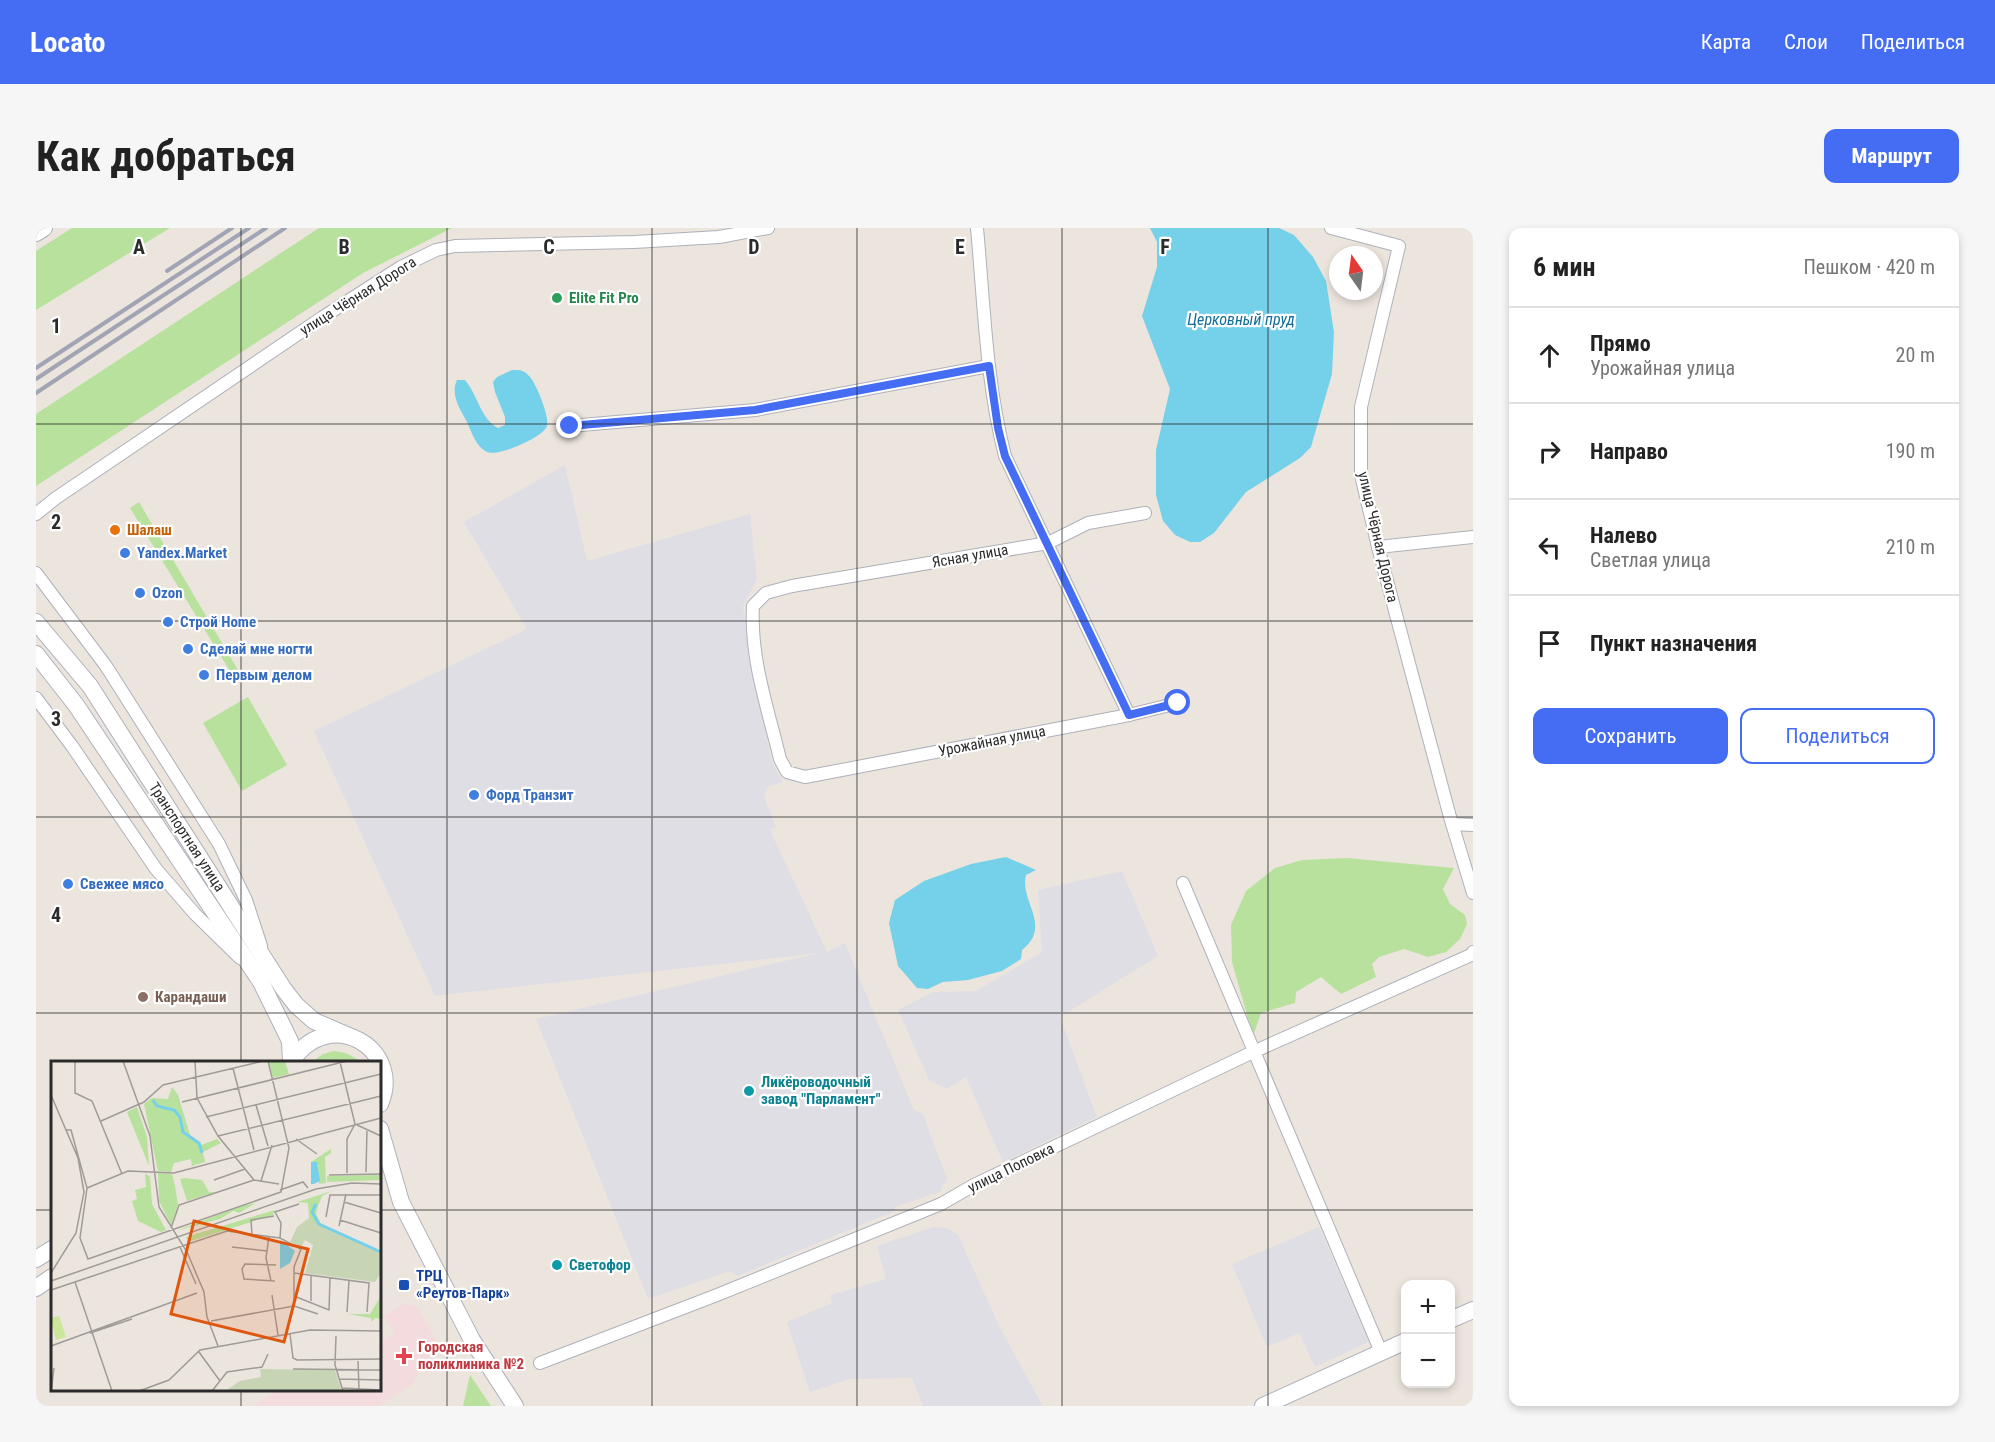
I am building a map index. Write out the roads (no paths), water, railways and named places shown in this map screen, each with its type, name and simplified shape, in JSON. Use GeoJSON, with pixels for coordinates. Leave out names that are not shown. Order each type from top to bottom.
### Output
{"type":"FeatureCollection","features":[{"type":"Feature","properties":{"kind":"street"},"geometry":{"type":"LineString","coordinates":[[36,233],[44,228]]}},
{"type":"Feature","properties":{"kind":"street","name":"улица Чёрная Дорога"},"geometry":{"type":"LineString","coordinates":[[36,514],[56,498],[323,317],[401,267],[436,250],[455,246],[708,238],[768,228]]}},
{"type":"Feature","properties":{"kind":"street"},"geometry":{"type":"LineString","coordinates":[[977,228],[989,366],[998,428],[1005,456],[1129,715]]}},
{"type":"Feature","properties":{"kind":"street","name":"улица Чёрная Дорога"},"geometry":{"type":"LineString","coordinates":[[1331,228],[1399,246],[1361,407],[1361,475],[1452,824],[1473,893]]}},
{"type":"Feature","properties":{"kind":"street"},"geometry":{"type":"LineString","coordinates":[[570,426],[755,410],[989,366]]}},
{"type":"Feature","properties":{"kind":"street","name":"Ясная улица"},"geometry":{"type":"LineString","coordinates":[[805,777],[787,772],[780,759],[754,651],[753,606],[766,593],[792,586],[1048,543],[1088,523],[1145,513]]}},
{"type":"Feature","properties":{"kind":"street"},"geometry":{"type":"LineString","coordinates":[[1378,547],[1473,537]]}},
{"type":"Feature","properties":{"kind":"street"},"geometry":{"type":"LineString","coordinates":[[36,573],[106,666],[219,844],[246,900],[262,968]]}},
{"type":"Feature","properties":{"kind":"street","name":"Транспортная улица"},"geometry":{"type":"LineString","coordinates":[[36,622],[90,687],[262,968],[290,1041],[291,1061]]}},
{"type":"Feature","properties":{"kind":"street","name":"Транспортная улица"},"geometry":{"type":"LineString","coordinates":[[36,654],[76,705],[262,968],[314,1021],[366,1045],[378,1061]]}},
{"type":"Feature","properties":{"kind":"street"},"geometry":{"type":"LineString","coordinates":[[36,698],[72,746],[156,869],[218,938],[262,968]]}},
{"type":"Feature","properties":{"kind":"street","name":"Урожайная улица"},"geometry":{"type":"LineString","coordinates":[[805,777],[1129,715],[1178,703]]}},
{"type":"Feature","properties":{"kind":"street"},"geometry":{"type":"LineString","coordinates":[[1452,824],[1473,825]]}},
{"type":"Feature","properties":{"kind":"street"},"geometry":{"type":"LineString","coordinates":[[1183,883],[1381,1352]]}},
{"type":"Feature","properties":{"kind":"street","name":"улица Поповка"},"geometry":{"type":"LineString","coordinates":[[540,1363],[717,1295],[941,1204],[974,1185],[1253,1052],[1473,952]]}},
{"type":"Feature","properties":{"kind":"street"},"geometry":{"type":"LineString","coordinates":[[292,1061],[298,1051],[321,1036],[335,1034],[349,1036]]}},
{"type":"Feature","properties":{"kind":"street","name":"Транспортная улица"},"geometry":{"type":"LineString","coordinates":[[381,1067],[384,1084],[381,1099]]}},
{"type":"Feature","properties":{"kind":"street"},"geometry":{"type":"LineString","coordinates":[[381,1132],[401,1202],[472,1340],[515,1406]]}},
{"type":"Feature","properties":{"kind":"street"},"geometry":{"type":"LineString","coordinates":[[381,1179],[401,1202]]}},
{"type":"Feature","properties":{"kind":"street"},"geometry":{"type":"LineString","coordinates":[[36,1259],[51,1249]]}},
{"type":"Feature","properties":{"kind":"street"},"geometry":{"type":"LineString","coordinates":[[36,1288],[51,1278]]}},
{"type":"Feature","properties":{"kind":"street"},"geometry":{"type":"LineString","coordinates":[[1455,1318],[1473,1310]]}},
{"type":"Feature","properties":{"kind":"street"},"geometry":{"type":"LineString","coordinates":[[1263,1406],[1401,1343]]}},
{"type":"Feature","properties":{"kind":"water","name":"Церковный пруд"},"geometry":{"type":"Polygon","coordinates":[[[1150,228],[1279,228],[1294,235],[1313,257],[1326,281],[1334,332],[1332,374],[1311,447],[1300,458],[1246,492],[1214,533],[1200,542],[1190,542],[1175,535],[1163,521],[1156,495],[1156,450],[1170,389],[1142,316],[1157,267],[1157,242],[1150,228]]]}},
{"type":"Feature","properties":{"kind":"water"},"geometry":{"type":"Polygon","coordinates":[[[512,370],[524,371],[532,380],[539,392],[547,426],[538,435],[520,445],[501,452],[487,452],[477,443],[459,407],[455,396],[455,386],[457,380],[465,380],[487,418],[498,428],[505,425],[505,417],[493,382],[497,377],[512,370]]]}},
{"type":"Feature","properties":{"kind":"water"},"geometry":{"type":"Polygon","coordinates":[[[1006,857],[1036,870],[1026,875],[1025,885],[1033,913],[1035,932],[1031,941],[1022,950],[1021,959],[1002,971],[968,980],[943,982],[928,989],[917,988],[898,966],[889,923],[895,900],[924,881],[971,864],[1006,857]]]}},
{"type":"Feature","properties":{"kind":"railway"},"geometry":{"type":"LineString","coordinates":[[167,271],[232,228]]}},
{"type":"Feature","properties":{"kind":"railway"},"geometry":{"type":"LineString","coordinates":[[36,368],[249,228]]}},
{"type":"Feature","properties":{"kind":"railway"},"geometry":{"type":"LineString","coordinates":[[36,379],[266,228]]}},
{"type":"Feature","properties":{"kind":"railway"},"geometry":{"type":"LineString","coordinates":[[36,393],[285,228]]}},
{"type":"Feature","properties":{"kind":"place","name":"Elite Fit Pro"},"geometry":{"type":"Point","coordinates":[557,298]}},
{"type":"Feature","properties":{"kind":"place","name":"Шалаш"},"geometry":{"type":"Point","coordinates":[115,530]}},
{"type":"Feature","properties":{"kind":"place","name":"Yandex.Market"},"geometry":{"type":"Point","coordinates":[125,553]}},
{"type":"Feature","properties":{"kind":"place","name":"Ozon"},"geometry":{"type":"Point","coordinates":[140,593]}},
{"type":"Feature","properties":{"kind":"place","name":"Строй Home"},"geometry":{"type":"Point","coordinates":[168,622]}},
{"type":"Feature","properties":{"kind":"place","name":"Сделай мне ногти"},"geometry":{"type":"Point","coordinates":[188,649]}},
{"type":"Feature","properties":{"kind":"place","name":"Первым делом"},"geometry":{"type":"Point","coordinates":[204,675]}},
{"type":"Feature","properties":{"kind":"place","name":"Форд Транзит"},"geometry":{"type":"Point","coordinates":[474,795]}},
{"type":"Feature","properties":{"kind":"place","name":"Свежее мясо"},"geometry":{"type":"Point","coordinates":[68,884]}},
{"type":"Feature","properties":{"kind":"place","name":"Карандаши"},"geometry":{"type":"Point","coordinates":[143,997]}},
{"type":"Feature","properties":{"kind":"place","name":"Ликёроводочный завод \"Парламент\""},"geometry":{"type":"Point","coordinates":[749,1091]}},
{"type":"Feature","properties":{"kind":"place","name":"Светофор"},"geometry":{"type":"Point","coordinates":[557,1265]}},
{"type":"Feature","properties":{"kind":"place","name":"ТРЦ «Реутов-Парк»"},"geometry":{"type":"Point","coordinates":[404,1285]}},
{"type":"Feature","properties":{"kind":"place","name":"Городская поликлиника №2"},"geometry":{"type":"Point","coordinates":[404,1356]}}]}
